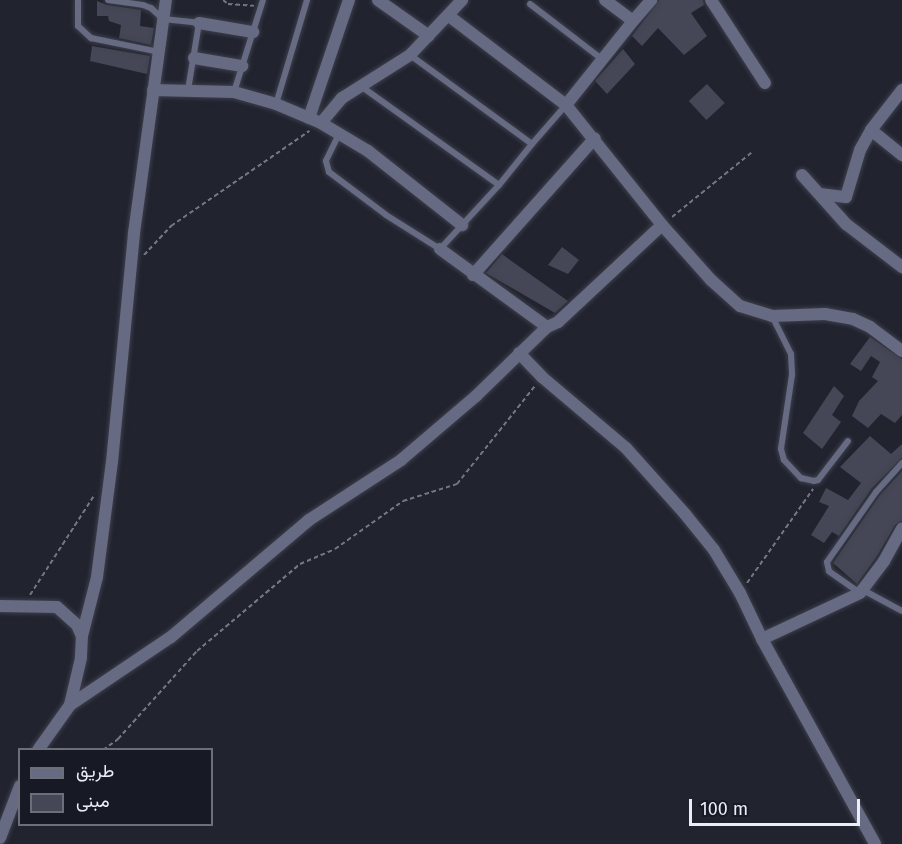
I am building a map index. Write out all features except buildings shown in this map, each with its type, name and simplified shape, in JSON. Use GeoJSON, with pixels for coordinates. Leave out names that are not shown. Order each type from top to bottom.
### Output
{"type":"FeatureCollection","features":[{"type":"Feature","properties":{"kind":"street"},"geometry":{"type":"LineString","coordinates":[[70,705],[81,658],[82,636],[97,577],[113,453],[134,234],[166,0]]}},
{"type":"Feature","properties":{"kind":"street"},"geometry":{"type":"LineString","coordinates":[[309,118],[349,0]]}},
{"type":"Feature","properties":{"kind":"street"},"geometry":{"type":"LineString","coordinates":[[378,0],[429,36]]}},
{"type":"Feature","properties":{"kind":"street"},"geometry":{"type":"LineString","coordinates":[[321,123],[342,98],[410,55],[462,0]]}},
{"type":"Feature","properties":{"kind":"street"},"geometry":{"type":"LineString","coordinates":[[605,0],[633,21]]}},
{"type":"Feature","properties":{"kind":"street"},"geometry":{"type":"LineString","coordinates":[[566,105],[651,0]]}},
{"type":"Feature","properties":{"kind":"street"},"geometry":{"type":"LineString","coordinates":[[711,0],[765,83]]}},
{"type":"Feature","properties":{"kind":"street"},"geometry":{"type":"LineString","coordinates":[[449,16],[566,105],[596,138],[662,225],[726,294],[750,311],[772,316],[825,314],[853,319],[870,327],[902,351]]}},
{"type":"Feature","properties":{"kind":"street"},"geometry":{"type":"LineString","coordinates":[[199,23],[253,32]]}},
{"type":"Feature","properties":{"kind":"street"},"geometry":{"type":"LineString","coordinates":[[194,58],[242,66]]}},
{"type":"Feature","properties":{"kind":"street"},"geometry":{"type":"LineString","coordinates":[[153,90],[234,92],[276,104],[321,123],[368,151],[462,225]]}},
{"type":"Feature","properties":{"kind":"street"},"geometry":{"type":"LineString","coordinates":[[820,194],[846,197],[860,150],[871,130],[902,90]]}},
{"type":"Feature","properties":{"kind":"street"},"geometry":{"type":"LineString","coordinates":[[871,130],[902,155]]}},
{"type":"Feature","properties":{"kind":"street"},"geometry":{"type":"LineString","coordinates":[[473,275],[596,138]]}},
{"type":"Feature","properties":{"kind":"street"},"geometry":{"type":"LineString","coordinates":[[802,175],[846,224],[902,267]]}},
{"type":"Feature","properties":{"kind":"street"},"geometry":{"type":"LineString","coordinates":[[39,748],[70,705],[171,638],[309,520],[401,460],[476,396],[547,327],[558,322],[662,225]]}},
{"type":"Feature","properties":{"kind":"street"},"geometry":{"type":"LineString","coordinates":[[440,249],[547,327]]}},
{"type":"Feature","properties":{"kind":"street"},"geometry":{"type":"LineString","coordinates":[[519,353],[542,377],[626,448],[686,514],[714,550],[740,593],[762,639],[874,844]]}},
{"type":"Feature","properties":{"kind":"street"},"geometry":{"type":"LineString","coordinates":[[762,639],[862,591],[902,529]]}},
{"type":"Feature","properties":{"kind":"street"},"geometry":{"type":"LineString","coordinates":[[0,606],[57,607],[77,625],[82,636]]}},
{"type":"Feature","properties":{"kind":"street"},"geometry":{"type":"LineString","coordinates":[[0,838],[18,791]]}},
{"type":"Feature","properties":{"kind":"lane"},"geometry":{"type":"LineString","coordinates":[[78,0],[78,26],[91,38],[159,52]]}},
{"type":"Feature","properties":{"kind":"lane"},"geometry":{"type":"LineString","coordinates":[[108,0],[143,4],[152,8],[163,19],[199,23],[188,90]]}},
{"type":"Feature","properties":{"kind":"lane"},"geometry":{"type":"LineString","coordinates":[[276,104],[307,0]]}},
{"type":"Feature","properties":{"kind":"lane"},"geometry":{"type":"LineString","coordinates":[[234,92],[262,4]]}},
{"type":"Feature","properties":{"kind":"lane"},"geometry":{"type":"LineString","coordinates":[[530,4],[602,59]]}},
{"type":"Feature","properties":{"kind":"lane"},"geometry":{"type":"LineString","coordinates":[[410,55],[532,144]]}},
{"type":"Feature","properties":{"kind":"lane"},"geometry":{"type":"LineString","coordinates":[[362,87],[499,185]]}},
{"type":"Feature","properties":{"kind":"lane"},"geometry":{"type":"LineString","coordinates":[[339,133],[326,161],[329,172],[386,215],[440,249],[499,185],[566,105]]}},
{"type":"Feature","properties":{"kind":"lane"},"geometry":{"type":"LineString","coordinates":[[772,316],[791,354],[792,375],[782,456],[796,474],[806,481],[818,480],[848,441]]}},
{"type":"Feature","properties":{"kind":"lane"},"geometry":{"type":"LineString","coordinates":[[902,463],[876,492],[827,562],[829,571],[902,611]]}},
{"type":"Feature","properties":{"kind":"path"},"geometry":{"type":"LineString","coordinates":[[223,0],[228,4],[262,4]]}},
{"type":"Feature","properties":{"kind":"path"},"geometry":{"type":"LineString","coordinates":[[144,256],[171,226],[321,123]]}},
{"type":"Feature","properties":{"kind":"path"},"geometry":{"type":"LineString","coordinates":[[662,225],[751,153]]}},
{"type":"Feature","properties":{"kind":"path"},"geometry":{"type":"LineString","coordinates":[[106,748],[118,739],[197,651],[300,564],[336,549],[403,501],[457,484],[542,377]]}},
{"type":"Feature","properties":{"kind":"path"},"geometry":{"type":"LineString","coordinates":[[740,593],[799,512],[818,480]]}},
{"type":"Feature","properties":{"kind":"path"},"geometry":{"type":"LineString","coordinates":[[23,605],[98,490]]}}]}
